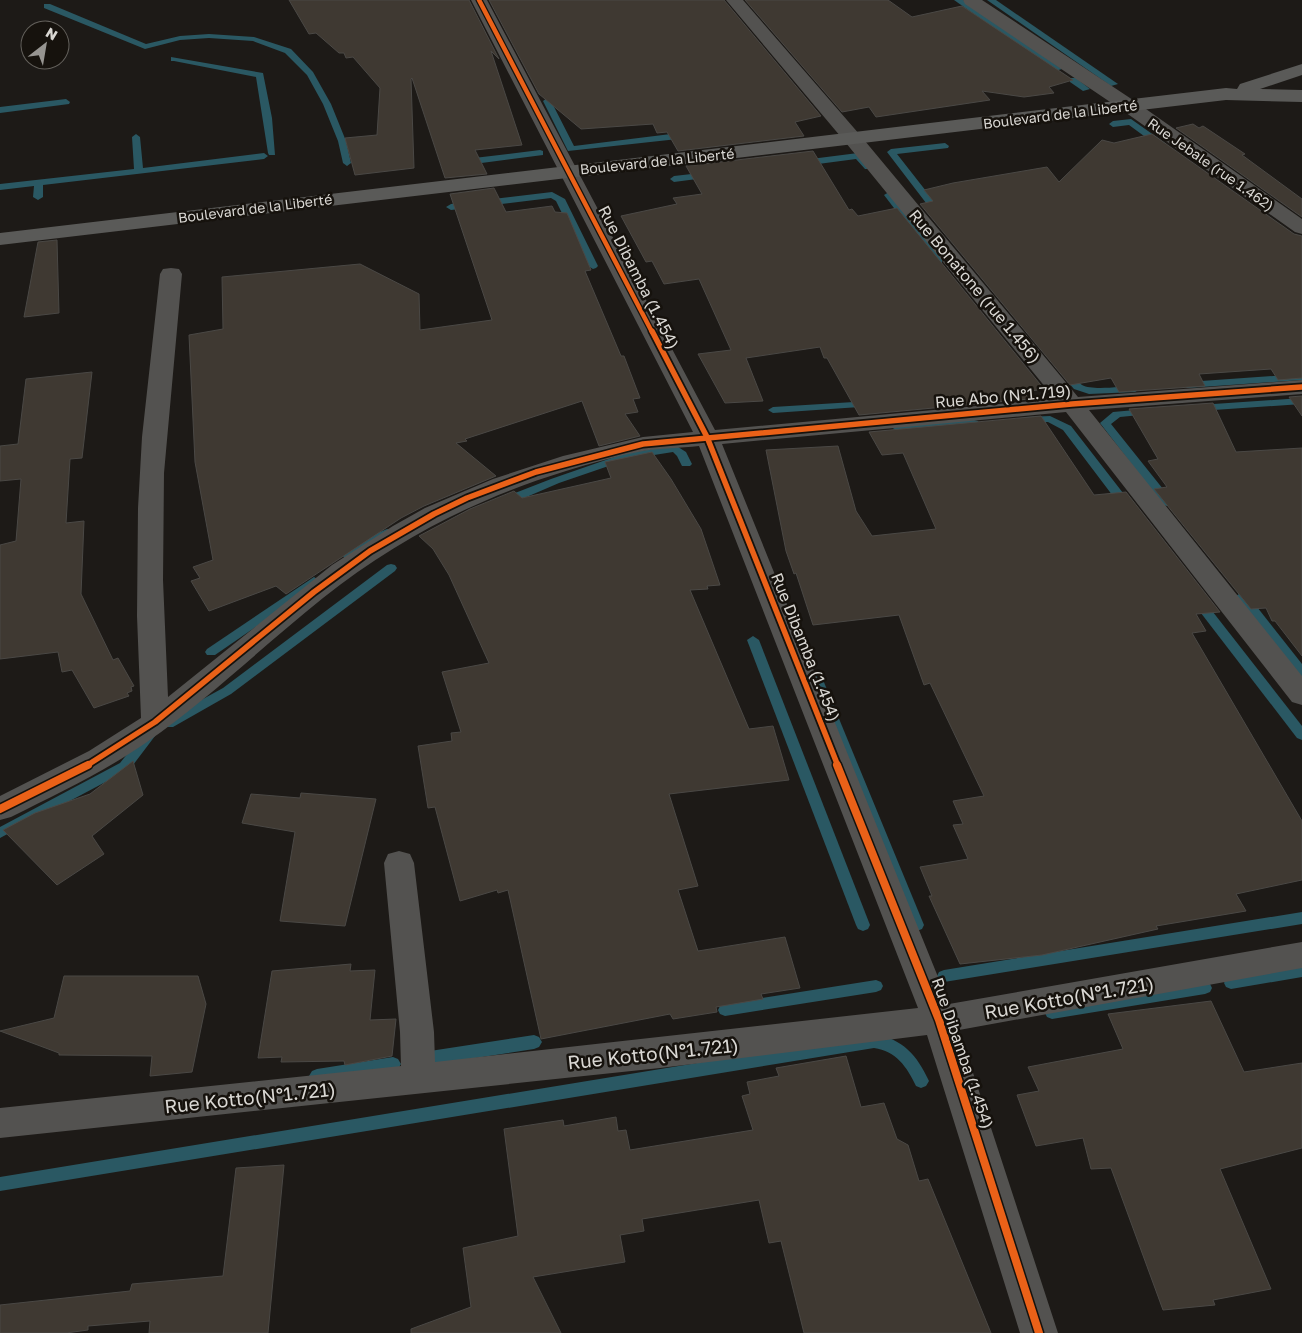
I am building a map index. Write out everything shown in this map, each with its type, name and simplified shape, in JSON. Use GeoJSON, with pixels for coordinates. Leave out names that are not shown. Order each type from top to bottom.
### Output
{"type":"FeatureCollection","features":[{"type":"Feature","properties":{"kind":"highway","name":"Boulevard de la Liberté"},"geometry":{"type":"LineString","coordinates":[[1226,94],[1302,69]]}},
{"type":"Feature","properties":{"kind":"highway","name":"Boulevard de la Liberté"},"geometry":{"type":"LineString","coordinates":[[0,239],[1226,94],[1302,96]]}},
{"type":"Feature","properties":{"kind":"street","name":"Rue Dibamba (1.454)"},"geometry":{"type":"LineString","coordinates":[[479,0],[707,437],[939,1020],[1039,1333]]}},
{"type":"Feature","properties":{"kind":"street","name":"Rue Bonatone (rue 1.456)"},"geometry":{"type":"LineString","coordinates":[[734,0],[853,139],[1072,404],[1302,695]]}},
{"type":"Feature","properties":{"kind":"street","name":"Rue Jebale (rue 1.462)"},"geometry":{"type":"LineString","coordinates":[[971,0],[1129,106],[1302,228]]}},
{"type":"Feature","properties":{"kind":"street"},"geometry":{"type":"LineString","coordinates":[[155,722],[151,647],[150,528],[154,438],[171,274]]}},
{"type":"Feature","properties":{"kind":"street","name":"Rue Abo (N°1.719)"},"geometry":{"type":"LineString","coordinates":[[0,809],[107,754],[155,722],[332,577],[372,550],[452,504],[528,474],[594,454],[643,444],[1072,404],[1302,387]]}},
{"type":"Feature","properties":{"kind":"street"},"geometry":{"type":"LineString","coordinates":[[399,863],[417,1032],[418,1079]]}},
{"type":"Feature","properties":{"kind":"street","name":"Rue Kotto(N°1.721)"},"geometry":{"type":"LineString","coordinates":[[0,1123],[418,1079],[939,1020],[1302,955]]}},
{"type":"Feature","properties":{"kind":"building"},"geometry":{"type":"Polygon","coordinates":[[[289,0],[469,0],[499,59],[491,51],[522,145],[475,150],[487,174],[445,178],[412,78],[414,168],[355,175],[345,138],[377,135],[380,88],[353,57],[346,58],[344,53],[339,53],[316,33],[309,34],[289,0]]]}},
{"type":"Feature","properties":{"kind":"building"},"geometry":{"type":"Polygon","coordinates":[[[489,0],[724,0],[821,116],[795,122],[804,136],[678,151],[667,132],[657,133],[653,124],[581,129],[539,94],[489,0]]]}},
{"type":"Feature","properties":{"kind":"building"},"geometry":{"type":"Polygon","coordinates":[[[745,0],[888,0],[912,17],[962,6],[1073,80],[1049,87],[1054,93],[1024,97],[982,91],[990,100],[876,117],[869,107],[842,112],[745,0]]]}},
{"type":"Feature","properties":{"kind":"building"},"geometry":{"type":"Polygon","coordinates":[[[1193,124],[1199,128],[1203,126],[1245,154],[1242,155],[1302,199],[1302,217],[1176,128],[1193,124]]]}},
{"type":"Feature","properties":{"kind":"building"},"geometry":{"type":"Polygon","coordinates":[[[1152,134],[1294,234],[1302,236],[1302,378],[1278,380],[1271,369],[1199,374],[1205,386],[1119,392],[1111,378],[1070,385],[920,204],[933,201],[924,190],[953,183],[1047,167],[1059,182],[1102,140],[1114,143],[1152,134]]]}},
{"type":"Feature","properties":{"kind":"building"},"geometry":{"type":"Polygon","coordinates":[[[813,151],[849,210],[852,209],[858,216],[897,208],[1044,389],[1024,392],[1029,399],[859,415],[827,358],[824,358],[820,347],[746,358],[763,401],[725,403],[698,354],[731,350],[699,279],[664,284],[652,261],[646,262],[621,216],[677,204],[673,198],[702,194],[686,166],[813,151]]]}},
{"type":"Feature","properties":{"kind":"building"},"geometry":{"type":"Polygon","coordinates":[[[494,188],[506,212],[552,206],[555,212],[567,213],[591,270],[585,271],[621,356],[624,356],[640,398],[633,399],[638,412],[625,414],[640,436],[599,446],[582,401],[465,439],[467,441],[456,443],[496,476],[424,506],[401,518],[286,594],[276,586],[209,611],[191,581],[200,578],[193,567],[213,560],[195,462],[189,335],[223,329],[222,277],[360,264],[419,294],[420,330],[492,320],[450,194],[494,188]]]}},
{"type":"Feature","properties":{"kind":"building"},"geometry":{"type":"Polygon","coordinates":[[[57,240],[59,313],[24,317],[38,242],[57,240]]]}},
{"type":"Feature","properties":{"kind":"building"},"geometry":{"type":"Polygon","coordinates":[[[92,372],[82,458],[70,459],[66,523],[84,521],[81,594],[113,660],[118,658],[134,686],[131,687],[132,691],[127,693],[129,696],[94,708],[72,670],[62,672],[58,652],[0,659],[0,545],[16,541],[21,479],[0,481],[0,446],[18,444],[26,379],[92,372]]]}},
{"type":"Feature","properties":{"kind":"building"},"geometry":{"type":"Polygon","coordinates":[[[1302,396],[1302,416],[1289,397],[1302,396]]]}},
{"type":"Feature","properties":{"kind":"building"},"geometry":{"type":"Polygon","coordinates":[[[1213,403],[1236,452],[1302,448],[1302,656],[1275,621],[1272,621],[1266,608],[1251,609],[1154,489],[1167,487],[1148,461],[1158,459],[1129,409],[1213,403]]]}},
{"type":"Feature","properties":{"kind":"building"},"geometry":{"type":"Polygon","coordinates":[[[1041,416],[1094,495],[1126,492],[1220,612],[1196,614],[1206,631],[1192,633],[1302,821],[1302,880],[1236,894],[1246,911],[1156,926],[1158,929],[1042,955],[960,964],[929,896],[932,896],[920,867],[968,859],[953,825],[963,824],[953,801],[984,796],[930,683],[924,685],[899,615],[813,625],[796,573],[794,574],[786,551],[766,450],[838,446],[856,511],[872,536],[936,529],[903,453],[882,455],[869,432],[1041,416]]]}},
{"type":"Feature","properties":{"kind":"building"},"geometry":{"type":"Polygon","coordinates":[[[652,452],[671,479],[701,529],[720,585],[707,586],[708,589],[690,590],[749,729],[773,726],[789,780],[669,794],[698,886],[678,890],[698,951],[785,937],[800,988],[761,994],[763,999],[716,1007],[717,1012],[673,1019],[670,1014],[541,1039],[508,890],[498,893],[497,890],[460,901],[435,807],[428,808],[418,746],[452,741],[451,733],[461,732],[442,672],[489,663],[449,575],[433,549],[419,536],[470,509],[514,491],[522,498],[611,478],[605,462],[652,452]]]}},
{"type":"Feature","properties":{"kind":"building"},"geometry":{"type":"Polygon","coordinates":[[[133,761],[143,795],[92,836],[104,854],[57,885],[3,830],[35,813],[90,794],[133,761]]]}},
{"type":"Feature","properties":{"kind":"building"},"geometry":{"type":"Polygon","coordinates":[[[301,793],[376,799],[345,926],[280,921],[295,832],[242,823],[251,794],[300,798],[301,793]]]}},
{"type":"Feature","properties":{"kind":"building"},"geometry":{"type":"Polygon","coordinates":[[[351,964],[350,971],[375,970],[370,1020],[396,1019],[392,1056],[345,1065],[344,1061],[281,1062],[282,1057],[258,1058],[272,971],[351,964]]]}},
{"type":"Feature","properties":{"kind":"building"},"geometry":{"type":"Polygon","coordinates":[[[64,976],[198,976],[206,1004],[192,1072],[150,1076],[152,1056],[59,1055],[59,1053],[0,1031],[54,1018],[64,976]]]}},
{"type":"Feature","properties":{"kind":"building"},"geometry":{"type":"Polygon","coordinates":[[[1211,1001],[1244,1072],[1302,1063],[1302,1148],[1220,1169],[1271,1289],[1213,1300],[1215,1305],[1163,1310],[1111,1168],[1091,1169],[1083,1138],[1036,1146],[1017,1095],[1039,1091],[1028,1067],[1123,1049],[1108,1014],[1211,1001]]]}},
{"type":"Feature","properties":{"kind":"building"},"geometry":{"type":"Polygon","coordinates":[[[846,1056],[861,1107],[884,1103],[897,1139],[908,1145],[919,1181],[928,1179],[991,1333],[804,1333],[781,1241],[769,1243],[759,1200],[642,1219],[644,1231],[620,1235],[625,1262],[533,1277],[561,1333],[411,1333],[411,1329],[471,1307],[463,1248],[518,1236],[504,1129],[563,1120],[564,1126],[616,1117],[618,1131],[626,1130],[630,1150],[753,1130],[742,1096],[750,1094],[747,1082],[779,1076],[776,1068],[846,1056]]]}},
{"type":"Feature","properties":{"kind":"building"},"geometry":{"type":"Polygon","coordinates":[[[284,1165],[268,1333],[149,1333],[150,1321],[88,1326],[88,1330],[66,1333],[0,1333],[0,1305],[130,1291],[132,1284],[223,1276],[236,1168],[284,1165]]]}},
{"type":"Feature","properties":{"kind":"waterway"},"geometry":{"type":"LineString","coordinates":[[958,0],[1058,69]]}},
{"type":"Feature","properties":{"kind":"waterway"},"geometry":{"type":"LineString","coordinates":[[991,0],[1114,84]]}},
{"type":"Feature","properties":{"kind":"waterway"},"geometry":{"type":"LineString","coordinates":[[47,6],[145,47],[180,38],[209,36],[254,39],[288,51],[310,74],[327,104],[342,141],[347,163]]}},
{"type":"Feature","properties":{"kind":"waterway"},"geometry":{"type":"LineString","coordinates":[[174,59],[260,75],[272,153]]}},
{"type":"Feature","properties":{"kind":"waterway"},"geometry":{"type":"LineString","coordinates":[[1073,80],[1086,89]]}},
{"type":"Feature","properties":{"kind":"waterway"},"geometry":{"type":"LineString","coordinates":[[547,101],[571,149],[687,135]]}},
{"type":"Feature","properties":{"kind":"waterway"},"geometry":{"type":"LineString","coordinates":[[0,110],[66,102]]}},
{"type":"Feature","properties":{"kind":"waterway"},"geometry":{"type":"LineString","coordinates":[[1113,124],[1131,122],[1162,145]]}},
{"type":"Feature","properties":{"kind":"waterway"},"geometry":{"type":"LineString","coordinates":[[136,137],[139,171]]}},
{"type":"Feature","properties":{"kind":"waterway"},"geometry":{"type":"LineString","coordinates":[[939,214],[891,152],[945,146]]}},
{"type":"Feature","properties":{"kind":"waterway"},"geometry":{"type":"LineString","coordinates":[[474,161],[540,153]]}},
{"type":"Feature","properties":{"kind":"waterway"},"geometry":{"type":"LineString","coordinates":[[139,171],[264,156]]}},
{"type":"Feature","properties":{"kind":"waterway"},"geometry":{"type":"LineString","coordinates":[[803,163],[858,156],[868,167]]}},
{"type":"Feature","properties":{"kind":"waterway"},"geometry":{"type":"LineString","coordinates":[[39,182],[139,171]]}},
{"type":"Feature","properties":{"kind":"waterway"},"geometry":{"type":"LineString","coordinates":[[674,179],[709,175]]}},
{"type":"Feature","properties":{"kind":"waterway"},"geometry":{"type":"LineString","coordinates":[[0,187],[39,182]]}},
{"type":"Feature","properties":{"kind":"waterway"},"geometry":{"type":"LineString","coordinates":[[38,197],[39,182]]}},
{"type":"Feature","properties":{"kind":"waterway"},"geometry":{"type":"LineString","coordinates":[[451,207],[552,195],[560,199],[593,266]]}},
{"type":"Feature","properties":{"kind":"waterway"},"geometry":{"type":"LineString","coordinates":[[889,195],[939,261]]}},
{"type":"Feature","properties":{"kind":"waterway"},"geometry":{"type":"LineString","coordinates":[[1065,372],[1078,387],[1089,391],[1135,389]]}},
{"type":"Feature","properties":{"kind":"waterway"},"geometry":{"type":"LineString","coordinates":[[1187,385],[1302,377]]}},
{"type":"Feature","properties":{"kind":"waterway"},"geometry":{"type":"LineString","coordinates":[[1199,408],[1302,401]]}},
{"type":"Feature","properties":{"kind":"waterway"},"geometry":{"type":"LineString","coordinates":[[773,410],[870,404]]}},
{"type":"Feature","properties":{"kind":"waterway"},"geometry":{"type":"LineString","coordinates":[[1146,412],[1117,414],[1105,423],[1167,502]]}},
{"type":"Feature","properties":{"kind":"waterway"},"geometry":{"type":"LineString","coordinates":[[1026,420],[1050,419],[1067,428],[1126,505]]}},
{"type":"Feature","properties":{"kind":"waterway"},"geometry":{"type":"LineString","coordinates":[[896,427],[974,423]]}},
{"type":"Feature","properties":{"kind":"waterway"},"geometry":{"type":"LineString","coordinates":[[504,502],[555,481],[627,456],[675,448],[682,454],[686,464]]}},
{"type":"Feature","properties":{"kind":"waterway"},"geometry":{"type":"LineString","coordinates":[[349,556],[367,542],[387,533]]}},
{"type":"Feature","properties":{"kind":"waterway"},"geometry":{"type":"LineString","coordinates":[[168,724],[227,691],[391,568]]}},
{"type":"Feature","properties":{"kind":"waterway"},"geometry":{"type":"LineString","coordinates":[[211,652],[314,581]]}},
{"type":"Feature","properties":{"kind":"waterway"},"geometry":{"type":"LineString","coordinates":[[1242,596],[1302,673]]}},
{"type":"Feature","properties":{"kind":"waterway"},"geometry":{"type":"LineString","coordinates":[[1198,601],[1302,735]]}},
{"type":"Feature","properties":{"kind":"waterway"},"geometry":{"type":"LineString","coordinates":[[753,640],[863,925]]}},
{"type":"Feature","properties":{"kind":"waterway"},"geometry":{"type":"LineString","coordinates":[[815,675],[917,925]]}},
{"type":"Feature","properties":{"kind":"waterway"},"geometry":{"type":"LineString","coordinates":[[0,833],[125,766],[149,736]]}},
{"type":"Feature","properties":{"kind":"waterway"},"geometry":{"type":"LineString","coordinates":[[944,976],[1302,918]]}},
{"type":"Feature","properties":{"kind":"waterway"},"geometry":{"type":"LineString","coordinates":[[1231,983],[1302,971]]}},
{"type":"Feature","properties":{"kind":"waterway"},"geometry":{"type":"LineString","coordinates":[[725,1010],[876,986]]}},
{"type":"Feature","properties":{"kind":"waterway"},"geometry":{"type":"LineString","coordinates":[[1052,1013],[1205,988]]}},
{"type":"Feature","properties":{"kind":"waterway"},"geometry":{"type":"LineString","coordinates":[[0,1184],[874,1041],[891,1045],[904,1054],[921,1081]]}},
{"type":"Feature","properties":{"kind":"waterway"},"geometry":{"type":"LineString","coordinates":[[430,1058],[534,1042]]}},
{"type":"Feature","properties":{"kind":"waterway"},"geometry":{"type":"LineString","coordinates":[[317,1076],[393,1064]]}},
{"type":"Feature","properties":{"kind":"cycle path"},"geometry":{"type":"LineString","coordinates":[[479,0],[707,437],[939,1020],[1039,1333]]}},
{"type":"Feature","properties":{"kind":"cycle path"},"geometry":{"type":"LineString","coordinates":[[0,809],[79,769],[137,735],[182,701],[287,613],[370,551],[402,531],[467,498],[536,472],[571,461],[643,444],[1072,404],[1302,387]]}}]}
